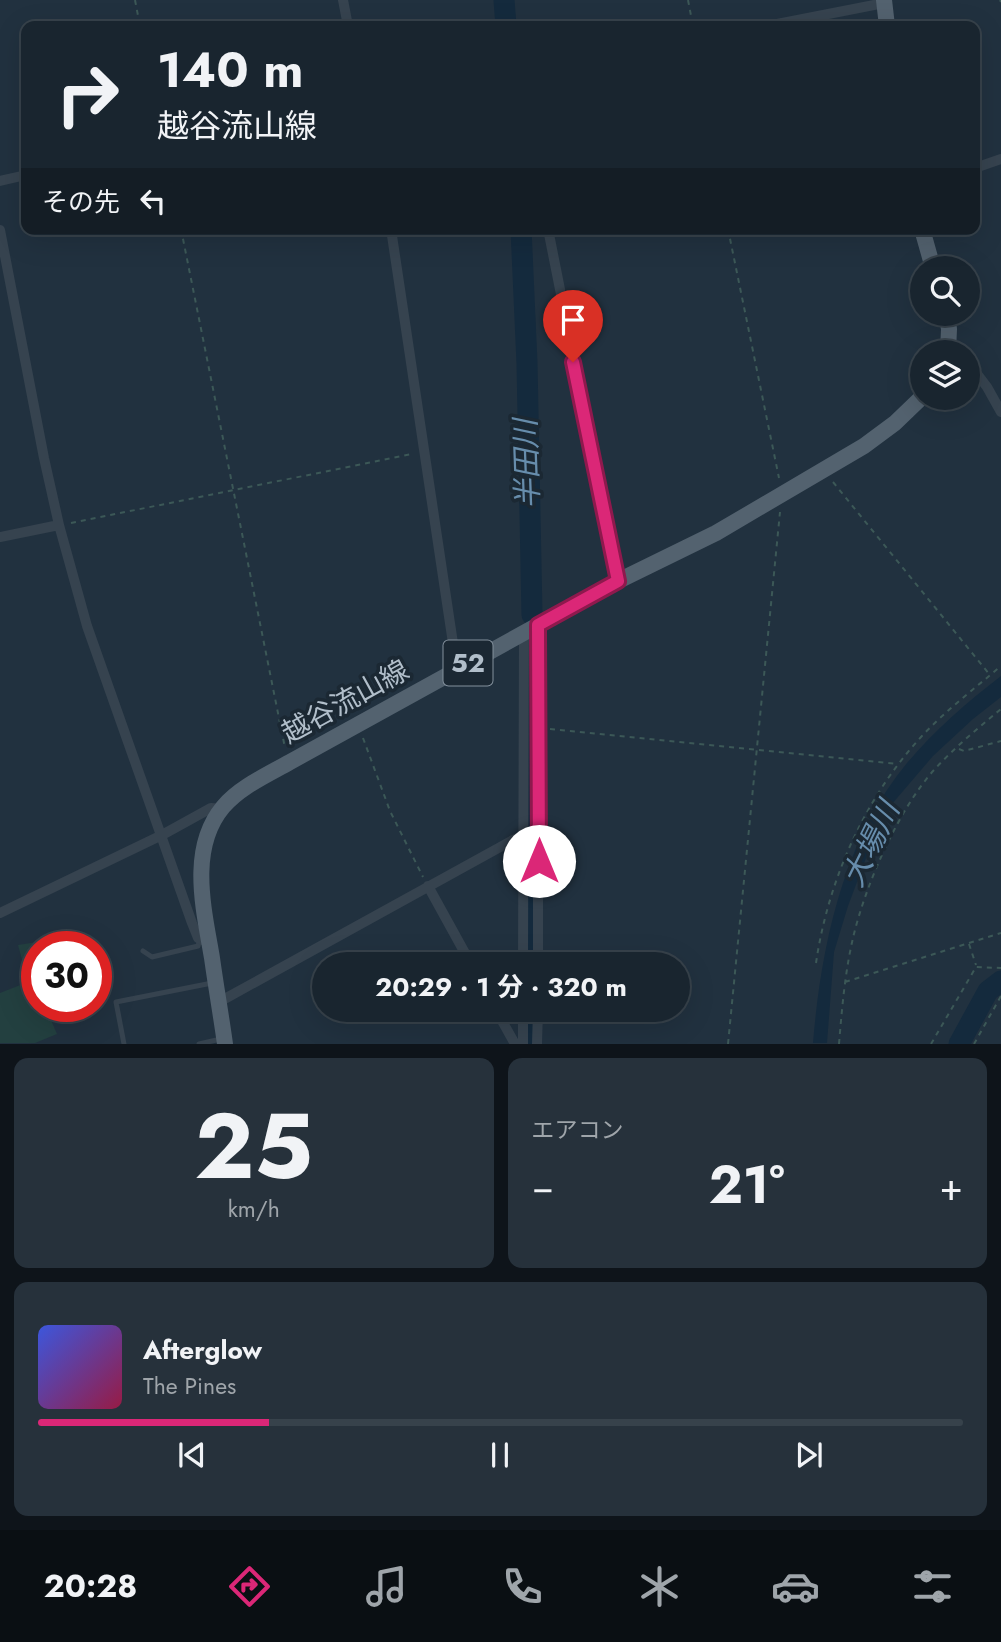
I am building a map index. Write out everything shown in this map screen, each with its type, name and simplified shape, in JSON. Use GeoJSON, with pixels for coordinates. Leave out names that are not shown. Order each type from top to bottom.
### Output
{"type":"FeatureCollection","features":[{"type":"Feature","properties":{"kind":"main road"},"geometry":{"type":"LineString","coordinates":[[884,2],[886,21]]}},
{"type":"Feature","properties":{"kind":"main road"},"geometry":{"type":"LineString","coordinates":[[924,235],[930,256]]}},
{"type":"Feature","properties":{"kind":"main road","name":"越谷流山線"},"geometry":{"type":"LineString","coordinates":[[225,1041],[216,982],[204,939],[202,861],[210,831],[222,809],[240,791],[618,581],[716,533],[879,436],[910,408]]}},
{"type":"Feature","properties":{"kind":"street"},"geometry":{"type":"LineString","coordinates":[[343,0],[347,21]]}},
{"type":"Feature","properties":{"kind":"street"},"geometry":{"type":"LineString","coordinates":[[792,21],[884,2]]}},
{"type":"Feature","properties":{"kind":"street"},"geometry":{"type":"LineString","coordinates":[[980,166],[1001,159]]}},
{"type":"Feature","properties":{"kind":"street"},"geometry":{"type":"LineString","coordinates":[[0,181],[21,176]]}},
{"type":"Feature","properties":{"kind":"street"},"geometry":{"type":"LineString","coordinates":[[0,230],[44,458],[87,626],[180,891],[204,939]]}},
{"type":"Feature","properties":{"kind":"street"},"geometry":{"type":"LineString","coordinates":[[392,235],[457,670]]}},
{"type":"Feature","properties":{"kind":"street"},"geometry":{"type":"LineString","coordinates":[[549,235],[618,581]]}},
{"type":"Feature","properties":{"kind":"street"},"geometry":{"type":"LineString","coordinates":[[980,378],[1001,412]]}},
{"type":"Feature","properties":{"kind":"street"},"geometry":{"type":"LineString","coordinates":[[0,537],[59,525]]}},
{"type":"Feature","properties":{"kind":"street"},"geometry":{"type":"LineString","coordinates":[[524,952],[539,729],[531,629]]}},
{"type":"Feature","properties":{"kind":"street"},"geometry":{"type":"LineString","coordinates":[[531,629],[531,835],[537,952]]}},
{"type":"Feature","properties":{"kind":"street"},"geometry":{"type":"LineString","coordinates":[[0,914],[162,835],[211,808],[222,809]]}},
{"type":"Feature","properties":{"kind":"street"},"geometry":{"type":"LineString","coordinates":[[219,1002],[428,887],[531,835]]}},
{"type":"Feature","properties":{"kind":"street"},"geometry":{"type":"LineString","coordinates":[[428,887],[464,952]]}},
{"type":"Feature","properties":{"kind":"street"},"geometry":{"type":"LineString","coordinates":[[508,1022],[525,1040]]}},
{"type":"Feature","properties":{"kind":"street"},"geometry":{"type":"LineString","coordinates":[[524,1022],[525,1040]]}},
{"type":"Feature","properties":{"kind":"street"},"geometry":{"type":"LineString","coordinates":[[525,1040],[533,1022]]}},
{"type":"Feature","properties":{"kind":"lane"},"geometry":{"type":"LineString","coordinates":[[143,950],[152,957],[198,946],[204,939]]}},
{"type":"Feature","properties":{"kind":"lane"},"geometry":{"type":"LineString","coordinates":[[124,1044],[116,1002],[216,982]]}},
{"type":"Feature","properties":{"kind":"lane"},"geometry":{"type":"LineString","coordinates":[[199,1044],[225,1041]]}},
{"type":"Feature","properties":{"kind":"path"},"geometry":{"type":"LineString","coordinates":[[135,0],[139,21]]}},
{"type":"Feature","properties":{"kind":"path"},"geometry":{"type":"LineString","coordinates":[[688,0],[692,21]]}},
{"type":"Feature","properties":{"kind":"path"},"geometry":{"type":"LineString","coordinates":[[182,235],[231,490],[289,762]]}},
{"type":"Feature","properties":{"kind":"path"},"geometry":{"type":"LineString","coordinates":[[728,1044],[782,494],[729,235]]}},
{"type":"Feature","properties":{"kind":"path"},"geometry":{"type":"LineString","coordinates":[[59,525],[423,451]]}},
{"type":"Feature","properties":{"kind":"path"},"geometry":{"type":"LineString","coordinates":[[823,470],[990,675]]}},
{"type":"Feature","properties":{"kind":"path"},"geometry":{"type":"LineString","coordinates":[[816,963],[824,920],[848,850],[898,764],[945,713],[1001,666]]}},
{"type":"Feature","properties":{"kind":"path"},"geometry":{"type":"LineString","coordinates":[[839,1044],[845,982],[857,923],[874,875],[899,820],[932,772],[1001,709]]}},
{"type":"Feature","properties":{"kind":"path"},"geometry":{"type":"LineString","coordinates":[[358,724],[390,811],[428,887]]}},
{"type":"Feature","properties":{"kind":"path"},"geometry":{"type":"LineString","coordinates":[[539,729],[898,764]]}},
{"type":"Feature","properties":{"kind":"path"},"geometry":{"type":"LineString","coordinates":[[957,748],[964,751],[1001,740]]}},
{"type":"Feature","properties":{"kind":"path"},"geometry":{"type":"LineString","coordinates":[[845,982],[1001,933]]}},
{"type":"Feature","properties":{"kind":"path"},"geometry":{"type":"LineString","coordinates":[[931,1044],[976,967],[968,943]]}},
{"type":"Feature","properties":{"kind":"path"},"geometry":{"type":"LineString","coordinates":[[976,967],[1001,968]]}},
{"type":"Feature","properties":{"kind":"path"},"geometry":{"type":"LineString","coordinates":[[974,1044],[1001,996]]}},
{"type":"Feature","properties":{"kind":"green space"},"geometry":{"type":"Polygon","coordinates":[[[21,985],[21,1022],[52,1022],[57,1034],[35,1043],[0,1043],[0,993],[21,985]]]}},
{"type":"Feature","properties":{"kind":"water","name":"大場川"},"geometry":{"type":"Polygon","coordinates":[[[1001,676],[1001,697],[933,756],[892,804],[869,850],[834,952],[827,1043],[813,1043],[829,933],[851,860],[866,826],[885,793],[917,751],[951,717],[1001,676]]]}},
{"type":"Feature","properties":{"kind":"waterway","name":"半田川"},"geometry":{"type":"LineString","coordinates":[[504,0],[506,21]]}},
{"type":"Feature","properties":{"kind":"waterway","name":"半田川"},"geometry":{"type":"LineString","coordinates":[[521,235],[527,363],[532,615]]}},
{"type":"Feature","properties":{"kind":"waterway","name":"半田川"},"geometry":{"type":"LineString","coordinates":[[530,952],[532,642]]}},
{"type":"Feature","properties":{"kind":"waterway"},"geometry":{"type":"LineString","coordinates":[[959,1044],[988,991],[1001,981]]}},
{"type":"Feature","properties":{"kind":"waterway","name":"半田川"},"geometry":{"type":"LineString","coordinates":[[530,1022],[530,1044]]}},
{"type":"Feature","properties":{"kind":"route"},"geometry":{"type":"LineString","coordinates":[[539,861],[538,625],[618,581],[573,362]]}}]}
